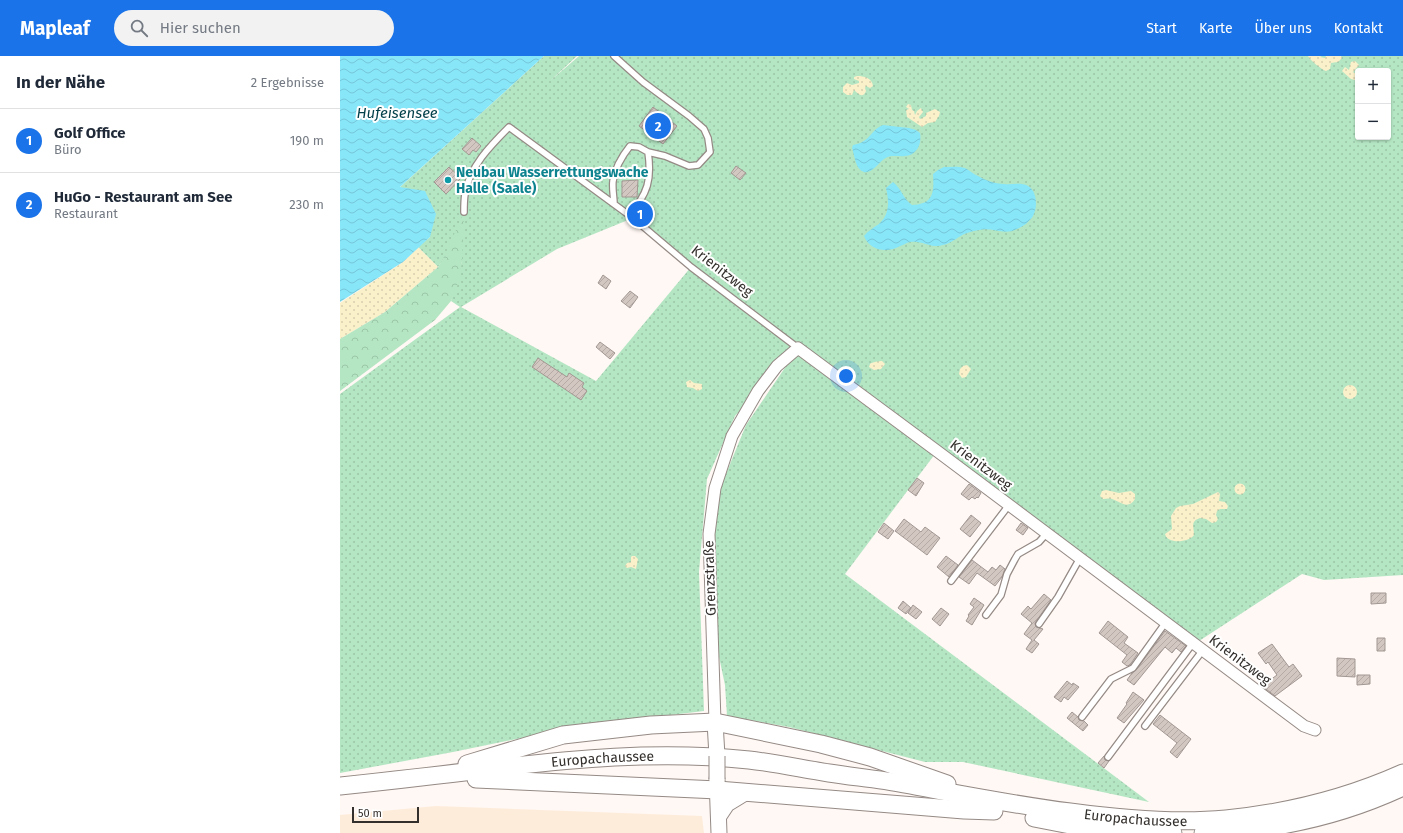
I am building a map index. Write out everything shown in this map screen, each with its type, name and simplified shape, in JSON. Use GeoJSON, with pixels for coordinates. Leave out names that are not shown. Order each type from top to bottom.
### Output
{"type":"FeatureCollection","features":[{"type":"Feature","properties":{"kind":"main road"},"geometry":{"type":"LineString","coordinates":[[439,775],[476,760],[563,736],[651,725],[715,729],[821,744],[870,757],[993,806]]}},
{"type":"Feature","properties":{"kind":"main road","name":"Europachaussee"},"geometry":{"type":"LineString","coordinates":[[340,786],[568,760],[654,756],[749,760],[864,779],[900,790],[993,806],[1081,827],[1131,832],[1173,833]]}},
{"type":"Feature","properties":{"kind":"main road","name":"Europachaussee"},"geometry":{"type":"LineString","coordinates":[[993,806],[1049,810],[1133,820],[1185,821],[1223,819],[1261,815],[1328,800],[1376,785],[1403,773]]}},
{"type":"Feature","properties":{"kind":"main road"},"geometry":{"type":"LineString","coordinates":[[439,775],[481,779],[717,785],[745,793],[964,810],[993,806]]}},
{"type":"Feature","properties":{"kind":"main road","name":"Europachaussee"},"geometry":{"type":"LineString","coordinates":[[1203,833],[1263,828],[1306,819],[1381,798],[1403,787]]}},
{"type":"Feature","properties":{"kind":"street","name":"Krienitzweg"},"geometry":{"type":"LineString","coordinates":[[798,348],[1304,726],[1315,730]]}},
{"type":"Feature","properties":{"kind":"street","name":"Grenzstraße"},"geometry":{"type":"LineString","coordinates":[[719,833],[709,534],[715,488],[732,436],[758,391],[778,366],[798,348]]}},
{"type":"Feature","properties":{"kind":"street"},"geometry":{"type":"LineString","coordinates":[[719,816],[727,804],[745,793]]}},
{"type":"Feature","properties":{"kind":"lane"},"geometry":{"type":"LineString","coordinates":[[614,56],[654,90],[704,129],[708,138],[710,152],[698,165],[689,166],[665,156],[648,152],[639,147],[630,146],[617,168],[613,182],[614,204]]}},
{"type":"Feature","properties":{"kind":"lane","name":"Krienitzweg"},"geometry":{"type":"LineString","coordinates":[[464,212],[465,192],[472,173],[497,138],[509,127],[631,216],[691,267],[798,348]]}},
{"type":"Feature","properties":{"kind":"lane"},"geometry":{"type":"LineString","coordinates":[[631,216],[646,191],[650,166],[648,152]]}},
{"type":"Feature","properties":{"kind":"lane"},"geometry":{"type":"LineString","coordinates":[[951,581],[1009,505]]}},
{"type":"Feature","properties":{"kind":"lane"},"geometry":{"type":"LineString","coordinates":[[986,615],[1001,595],[1007,574],[1018,554],[1039,542],[1047,533]]}},
{"type":"Feature","properties":{"kind":"lane"},"geometry":{"type":"LineString","coordinates":[[1039,624],[1058,597],[1080,558]]}},
{"type":"Feature","properties":{"kind":"lane"},"geometry":{"type":"LineString","coordinates":[[1082,717],[1111,679],[1133,668],[1166,622]]}},
{"type":"Feature","properties":{"kind":"lane"},"geometry":{"type":"LineString","coordinates":[[1108,757],[1194,643]]}},
{"type":"Feature","properties":{"kind":"lane"},"geometry":{"type":"LineString","coordinates":[[1145,726],[1203,650]]}},
{"type":"Feature","properties":{"kind":"shaded area"},"geometry":{"type":"Polygon","coordinates":[[[436,806],[702,816],[704,833],[340,833],[340,815],[436,806]]]}},
{"type":"Feature","properties":{"kind":"green space"},"geometry":{"type":"Polygon","coordinates":[[[544,56],[577,56],[550,81],[579,56],[1403,56],[1403,575],[1324,580],[1302,574],[1199,641],[935,454],[845,574],[1149,802],[963,762],[925,762],[789,727],[727,716],[725,685],[718,652],[714,582],[714,538],[721,486],[746,425],[797,350],[735,416],[707,479],[699,572],[704,711],[580,726],[340,773],[340,394],[460,307],[451,301],[462,261],[443,260],[438,267],[418,247],[430,237],[399,188],[544,56]],[[633,218],[557,249],[461,307],[596,381],[691,267],[633,218]]]}},
{"type":"Feature","properties":{"kind":"green space"},"geometry":{"type":"Polygon","coordinates":[[[464,212],[462,261],[459,280],[451,301],[435,320],[340,391],[340,339],[385,312],[438,267],[464,212]]]}},
{"type":"Feature","properties":{"kind":"sand"},"geometry":{"type":"Polygon","coordinates":[[[1308,56],[1322,56],[1320,57],[1325,58],[1326,56],[1341,56],[1342,58],[1338,62],[1331,63],[1330,69],[1326,71],[1316,65],[1308,56]]]}},
{"type":"Feature","properties":{"kind":"sand"},"geometry":{"type":"Polygon","coordinates":[[[1355,61],[1359,65],[1353,72],[1355,73],[1355,80],[1351,79],[1342,71],[1345,67],[1349,70],[1351,62],[1355,61]]]}},
{"type":"Feature","properties":{"kind":"sand"},"geometry":{"type":"Polygon","coordinates":[[[857,76],[867,78],[871,81],[873,86],[870,88],[866,86],[866,91],[863,95],[854,90],[852,95],[847,95],[843,92],[843,87],[847,83],[852,85],[859,83],[859,81],[854,79],[854,77],[857,76]]]}},
{"type":"Feature","properties":{"kind":"sand"},"geometry":{"type":"Polygon","coordinates":[[[908,104],[911,105],[915,115],[921,108],[923,112],[919,117],[920,119],[926,116],[926,113],[935,109],[940,112],[939,116],[935,122],[928,123],[922,127],[907,117],[906,110],[909,109],[906,107],[908,104]]]}},
{"type":"Feature","properties":{"kind":"sand"},"geometry":{"type":"Polygon","coordinates":[[[418,247],[438,267],[385,312],[340,339],[340,303],[403,262],[418,247]]]}},
{"type":"Feature","properties":{"kind":"sand"},"geometry":{"type":"Polygon","coordinates":[[[882,361],[885,364],[881,369],[874,370],[869,367],[871,363],[882,361]]]}},
{"type":"Feature","properties":{"kind":"sand"},"geometry":{"type":"Polygon","coordinates":[[[967,365],[971,369],[966,377],[962,378],[959,374],[960,369],[967,365]]]}},
{"type":"Feature","properties":{"kind":"sand"},"geometry":{"type":"Polygon","coordinates":[[[690,380],[694,383],[702,384],[702,389],[698,391],[687,387],[686,382],[690,380]]]}},
{"type":"Feature","properties":{"kind":"sand"},"geometry":{"type":"Polygon","coordinates":[[[1347,385],[1353,385],[1357,389],[1357,395],[1353,399],[1347,399],[1343,395],[1343,389],[1347,385]]]}},
{"type":"Feature","properties":{"kind":"sand"},"geometry":{"type":"Polygon","coordinates":[[[1240,483],[1244,485],[1246,489],[1244,493],[1240,495],[1236,493],[1234,489],[1236,485],[1240,483]]]}},
{"type":"Feature","properties":{"kind":"sand"},"geometry":{"type":"Polygon","coordinates":[[[1106,490],[1119,493],[1131,491],[1135,494],[1135,499],[1127,505],[1111,499],[1103,499],[1100,496],[1102,491],[1106,490]]]}},
{"type":"Feature","properties":{"kind":"sand"},"geometry":{"type":"Polygon","coordinates":[[[1218,492],[1220,494],[1219,501],[1225,502],[1228,506],[1227,509],[1220,509],[1217,511],[1216,515],[1218,519],[1216,522],[1212,523],[1206,519],[1197,519],[1193,527],[1194,535],[1187,540],[1173,541],[1167,537],[1165,534],[1172,529],[1171,516],[1176,508],[1193,504],[1218,492]]]}},
{"type":"Feature","properties":{"kind":"sand"},"geometry":{"type":"Polygon","coordinates":[[[632,556],[635,556],[638,559],[636,569],[631,567],[627,568],[625,566],[627,563],[631,562],[632,556]]]}},
{"type":"Feature","properties":{"kind":"water","name":"Hufeisensee"},"geometry":{"type":"Polygon","coordinates":[[[340,56],[544,56],[400,187],[425,191],[436,214],[430,237],[403,262],[340,302],[340,56]]]}},
{"type":"Feature","properties":{"kind":"water"},"geometry":{"type":"Polygon","coordinates":[[[883,125],[916,130],[920,133],[918,148],[913,154],[887,157],[872,170],[864,172],[857,165],[852,148],[853,145],[867,139],[875,130],[883,125]]]}},
{"type":"Feature","properties":{"kind":"water"},"geometry":{"type":"Polygon","coordinates":[[[944,167],[965,168],[990,182],[1022,184],[1028,186],[1035,195],[1036,200],[1036,208],[1033,216],[1024,225],[1012,231],[1003,232],[984,229],[974,231],[964,234],[947,244],[939,246],[919,242],[910,242],[896,248],[881,250],[869,244],[864,236],[883,220],[887,212],[888,198],[886,188],[893,182],[906,200],[912,205],[925,202],[929,199],[933,191],[933,174],[944,167]]]}},
{"type":"Feature","properties":{"kind":"building"},"geometry":{"type":"Polygon","coordinates":[[[653,107],[677,126],[663,144],[639,126],[653,107]]]}},
{"type":"Feature","properties":{"kind":"building"},"geometry":{"type":"Polygon","coordinates":[[[472,138],[481,146],[476,152],[473,150],[469,155],[462,149],[472,138]]]}},
{"type":"Feature","properties":{"kind":"building"},"geometry":{"type":"Polygon","coordinates":[[[736,166],[746,173],[740,180],[731,173],[736,166]]]}},
{"type":"Feature","properties":{"kind":"building","name":"Neubau Wasserrettungswache Halle (Saale)"},"geometry":{"type":"Polygon","coordinates":[[[449,167],[461,178],[446,194],[434,182],[449,167]]]}},
{"type":"Feature","properties":{"kind":"building"},"geometry":{"type":"Polygon","coordinates":[[[638,180],[637,197],[622,197],[622,181],[638,180]]]}},
{"type":"Feature","properties":{"kind":"building"},"geometry":{"type":"Polygon","coordinates":[[[603,275],[611,281],[606,289],[598,283],[603,275]]]}},
{"type":"Feature","properties":{"kind":"building"},"geometry":{"type":"Polygon","coordinates":[[[630,291],[638,297],[630,308],[621,301],[630,291]]]}},
{"type":"Feature","properties":{"kind":"building"},"geometry":{"type":"Polygon","coordinates":[[[600,342],[615,353],[610,359],[596,347],[600,342]]]}},
{"type":"Feature","properties":{"kind":"building"},"geometry":{"type":"Polygon","coordinates":[[[538,358],[567,377],[569,373],[584,383],[582,387],[587,391],[581,400],[532,367],[538,358]]]}},
{"type":"Feature","properties":{"kind":"building"},"geometry":{"type":"Polygon","coordinates":[[[917,478],[924,483],[916,496],[908,490],[917,478]]]}},
{"type":"Feature","properties":{"kind":"building"},"geometry":{"type":"Polygon","coordinates":[[[969,484],[981,493],[978,498],[977,497],[975,499],[972,497],[969,500],[961,494],[969,484]]]}},
{"type":"Feature","properties":{"kind":"building"},"geometry":{"type":"Polygon","coordinates":[[[971,515],[981,523],[970,537],[960,529],[971,515]]]}},
{"type":"Feature","properties":{"kind":"building"},"geometry":{"type":"Polygon","coordinates":[[[904,519],[921,532],[925,527],[940,538],[927,555],[895,531],[904,519]]]}},
{"type":"Feature","properties":{"kind":"building"},"geometry":{"type":"Polygon","coordinates":[[[884,523],[894,531],[888,539],[878,532],[884,523]]]}},
{"type":"Feature","properties":{"kind":"building"},"geometry":{"type":"Polygon","coordinates":[[[1021,523],[1028,528],[1023,535],[1016,530],[1021,523]]]}},
{"type":"Feature","properties":{"kind":"building"},"geometry":{"type":"Polygon","coordinates":[[[946,556],[958,565],[949,577],[937,567],[946,556]]]}},
{"type":"Feature","properties":{"kind":"building"},"geometry":{"type":"Polygon","coordinates":[[[972,560],[988,572],[992,567],[996,570],[1000,565],[1005,569],[1002,577],[995,586],[977,573],[969,584],[959,577],[972,560]]]}},
{"type":"Feature","properties":{"kind":"building"},"geometry":{"type":"Polygon","coordinates":[[[1371,593],[1386,593],[1386,603],[1371,604],[1371,593]]]}},
{"type":"Feature","properties":{"kind":"building"},"geometry":{"type":"Polygon","coordinates":[[[1044,594],[1051,600],[1035,623],[1036,627],[1043,629],[1034,640],[1039,644],[1032,653],[1026,649],[1032,640],[1024,634],[1032,623],[1021,614],[1028,606],[1031,609],[1044,594]]]}},
{"type":"Feature","properties":{"kind":"building"},"geometry":{"type":"Polygon","coordinates":[[[974,598],[984,605],[972,625],[966,621],[969,616],[968,615],[974,607],[970,604],[974,598]]]}},
{"type":"Feature","properties":{"kind":"building"},"geometry":{"type":"Polygon","coordinates":[[[903,601],[911,608],[906,614],[898,608],[903,601]]]}},
{"type":"Feature","properties":{"kind":"building"},"geometry":{"type":"Polygon","coordinates":[[[913,605],[922,612],[916,619],[908,613],[913,605]]]}},
{"type":"Feature","properties":{"kind":"building"},"geometry":{"type":"Polygon","coordinates":[[[941,608],[949,614],[940,626],[932,619],[941,608]]]}},
{"type":"Feature","properties":{"kind":"building"},"geometry":{"type":"Polygon","coordinates":[[[1108,621],[1128,637],[1124,643],[1138,653],[1130,665],[1127,666],[1122,662],[1127,655],[1099,633],[1108,621]]]}},
{"type":"Feature","properties":{"kind":"building"},"geometry":{"type":"Polygon","coordinates":[[[1165,631],[1186,646],[1181,652],[1176,648],[1172,653],[1165,647],[1134,685],[1127,680],[1165,631]]]}},
{"type":"Feature","properties":{"kind":"building"},"geometry":{"type":"Polygon","coordinates":[[[1377,638],[1385,638],[1385,651],[1377,651],[1377,638]]]}},
{"type":"Feature","properties":{"kind":"building"},"geometry":{"type":"Polygon","coordinates":[[[1272,644],[1289,667],[1293,664],[1302,676],[1275,696],[1262,686],[1277,675],[1268,662],[1266,664],[1258,653],[1272,644]]]}},
{"type":"Feature","properties":{"kind":"building"},"geometry":{"type":"Polygon","coordinates":[[[1337,658],[1355,659],[1355,677],[1337,676],[1337,658]]]}},
{"type":"Feature","properties":{"kind":"building"},"geometry":{"type":"Polygon","coordinates":[[[1357,675],[1370,675],[1370,684],[1357,685],[1357,675]]]}},
{"type":"Feature","properties":{"kind":"building"},"geometry":{"type":"Polygon","coordinates":[[[1067,681],[1072,685],[1073,683],[1079,687],[1068,700],[1064,697],[1061,702],[1054,697],[1067,681]]]}},
{"type":"Feature","properties":{"kind":"building"},"geometry":{"type":"Polygon","coordinates":[[[1133,692],[1144,700],[1124,723],[1117,718],[1133,692]]]}},
{"type":"Feature","properties":{"kind":"building"},"geometry":{"type":"Polygon","coordinates":[[[1072,712],[1078,717],[1079,720],[1084,721],[1088,725],[1083,731],[1067,718],[1072,712]]]}},
{"type":"Feature","properties":{"kind":"building"},"geometry":{"type":"Polygon","coordinates":[[[1160,715],[1191,739],[1177,758],[1170,752],[1177,743],[1153,724],[1160,715]]]}},
{"type":"Feature","properties":{"kind":"building"},"geometry":{"type":"Polygon","coordinates":[[[1104,756],[1105,760],[1109,761],[1104,768],[1098,763],[1104,756]]]}},
{"type":"Feature","properties":{"kind":"place","name":"HuGo - Restaurant am See"},"geometry":{"type":"Point","coordinates":[658,126]}},
{"type":"Feature","properties":{"kind":"place","name":"Neubau Wasserrettungswache Halle (Saale)"},"geometry":{"type":"Point","coordinates":[448,180]}},
{"type":"Feature","properties":{"kind":"place","name":"Golf Office"},"geometry":{"type":"Point","coordinates":[640,214]}}]}
